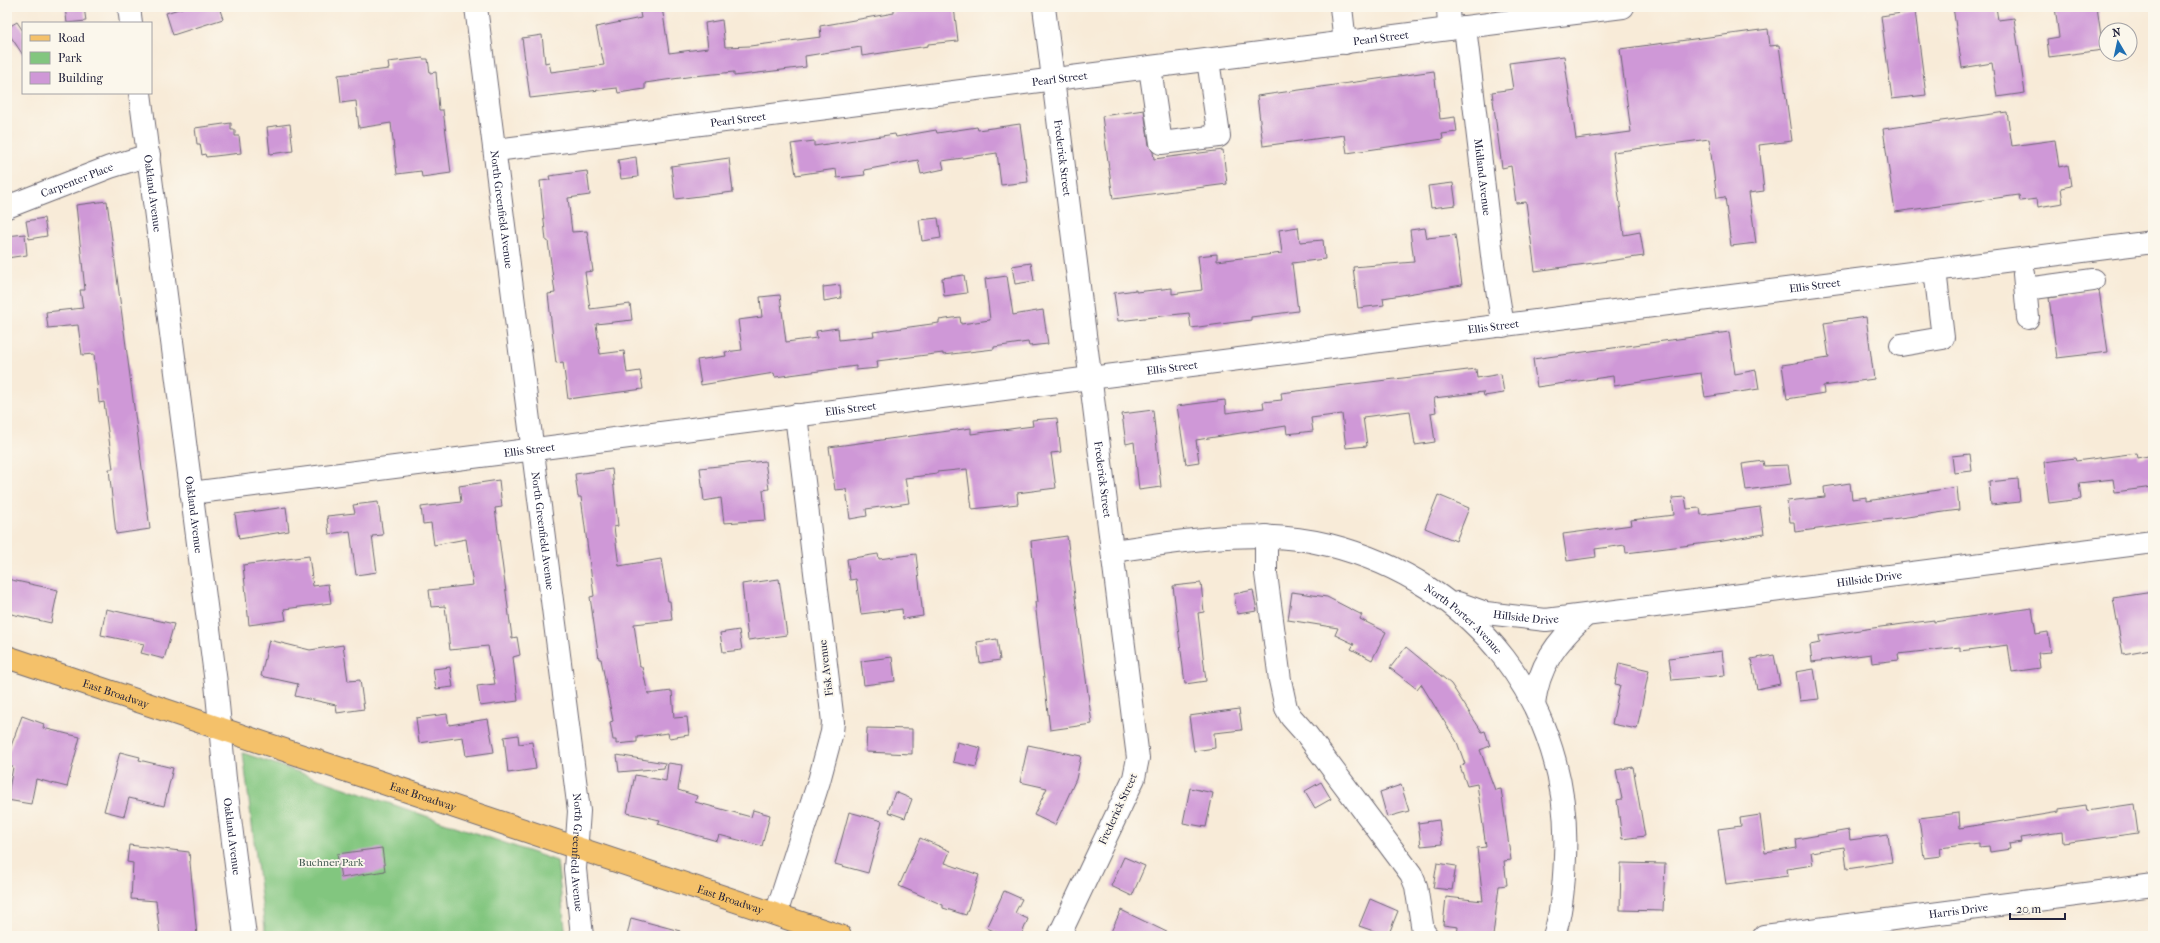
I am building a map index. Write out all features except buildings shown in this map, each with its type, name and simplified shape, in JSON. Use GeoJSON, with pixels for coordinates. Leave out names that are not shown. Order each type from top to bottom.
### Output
{"type":"FeatureCollection","features":[{"type":"Feature","properties":{"kind":"main road","name":"East Broadway"},"geometry":{"type":"LineString","coordinates":[[7,657],[220,727],[840,936]]}},
{"type":"Feature","properties":{"kind":"street"},"geometry":{"type":"LineString","coordinates":[[129,7],[131,22]]}},
{"type":"Feature","properties":{"kind":"street","name":"North Greenfield Avenue"},"geometry":{"type":"LineString","coordinates":[[476,7],[496,150],[579,811],[575,876],[582,936]]}},
{"type":"Feature","properties":{"kind":"street","name":"Frederick Street"},"geometry":{"type":"LineString","coordinates":[[1044,7],[1138,758],[1137,769],[1059,936]]}},
{"type":"Feature","properties":{"kind":"street"},"geometry":{"type":"LineString","coordinates":[[1341,7],[1345,43]]}},
{"type":"Feature","properties":{"kind":"street","name":"Midland Avenue"},"geometry":{"type":"LineString","coordinates":[[1448,7],[1457,28],[1503,326]]}},
{"type":"Feature","properties":{"kind":"street","name":"Pearl Street"},"geometry":{"type":"LineString","coordinates":[[496,150],[1623,7]]}},
{"type":"Feature","properties":{"kind":"street"},"geometry":{"type":"LineString","coordinates":[[1150,68],[1161,143],[1219,136],[1208,60]]}},
{"type":"Feature","properties":{"kind":"street","name":"Oakland Avenue"},"geometry":{"type":"LineString","coordinates":[[140,94],[220,727],[244,936]]}},
{"type":"Feature","properties":{"kind":"street","name":"Carpenter Place"},"geometry":{"type":"LineString","coordinates":[[7,207],[110,167],[148,156]]}},
{"type":"Feature","properties":{"kind":"street","name":"Ellis Street"},"geometry":{"type":"LineString","coordinates":[[191,492],[2153,242]]}},
{"type":"Feature","properties":{"kind":"street"},"geometry":{"type":"LineString","coordinates":[[2067,253],[2071,283]]}},
{"type":"Feature","properties":{"kind":"street"},"geometry":{"type":"LineString","coordinates":[[2022,259],[2028,318]]}},
{"type":"Feature","properties":{"kind":"street"},"geometry":{"type":"LineString","coordinates":[[1901,345],[1943,338],[1935,270]]}},
{"type":"Feature","properties":{"kind":"street"},"geometry":{"type":"LineString","coordinates":[[2026,289],[2093,280]]}},
{"type":"Feature","properties":{"kind":"street","name":"Fisk Avenue"},"geometry":{"type":"LineString","coordinates":[[776,914],[819,781],[832,732],[833,722],[796,414]]}},
{"type":"Feature","properties":{"kind":"street","name":"North Porter Avenue"},"geometry":{"type":"LineString","coordinates":[[1113,551],[1180,541],[1233,536],[1266,536],[1328,545],[1370,558],[1423,584],[1445,598],[1486,636],[1520,681],[1534,704],[1558,773],[1564,804],[1566,838],[1565,872],[1554,936]]}},
{"type":"Feature","properties":{"kind":"street"},"geometry":{"type":"LineString","coordinates":[[1266,536],[1266,574],[1280,680],[1286,708],[1291,717],[1307,735],[1412,874],[1416,886],[1423,931],[1427,936]]}},
{"type":"Feature","properties":{"kind":"street","name":"Hillside Drive"},"geometry":{"type":"LineString","coordinates":[[1445,598],[1486,613],[1507,617],[1546,620],[2153,542]]}},
{"type":"Feature","properties":{"kind":"street","name":"Hillside Drive"},"geometry":{"type":"LineString","coordinates":[[1534,704],[1536,689],[1550,653],[1564,634],[1585,616]]}},
{"type":"Feature","properties":{"kind":"street","name":"Harris Drive"},"geometry":{"type":"LineString","coordinates":[[1764,936],[2153,885]]}},
{"type":"Feature","properties":{"kind":"green space","name":"Buchner Park"},"geometry":{"type":"Polygon","coordinates":[[[243,753],[557,861],[566,936],[266,936],[243,753]]]}}]}
